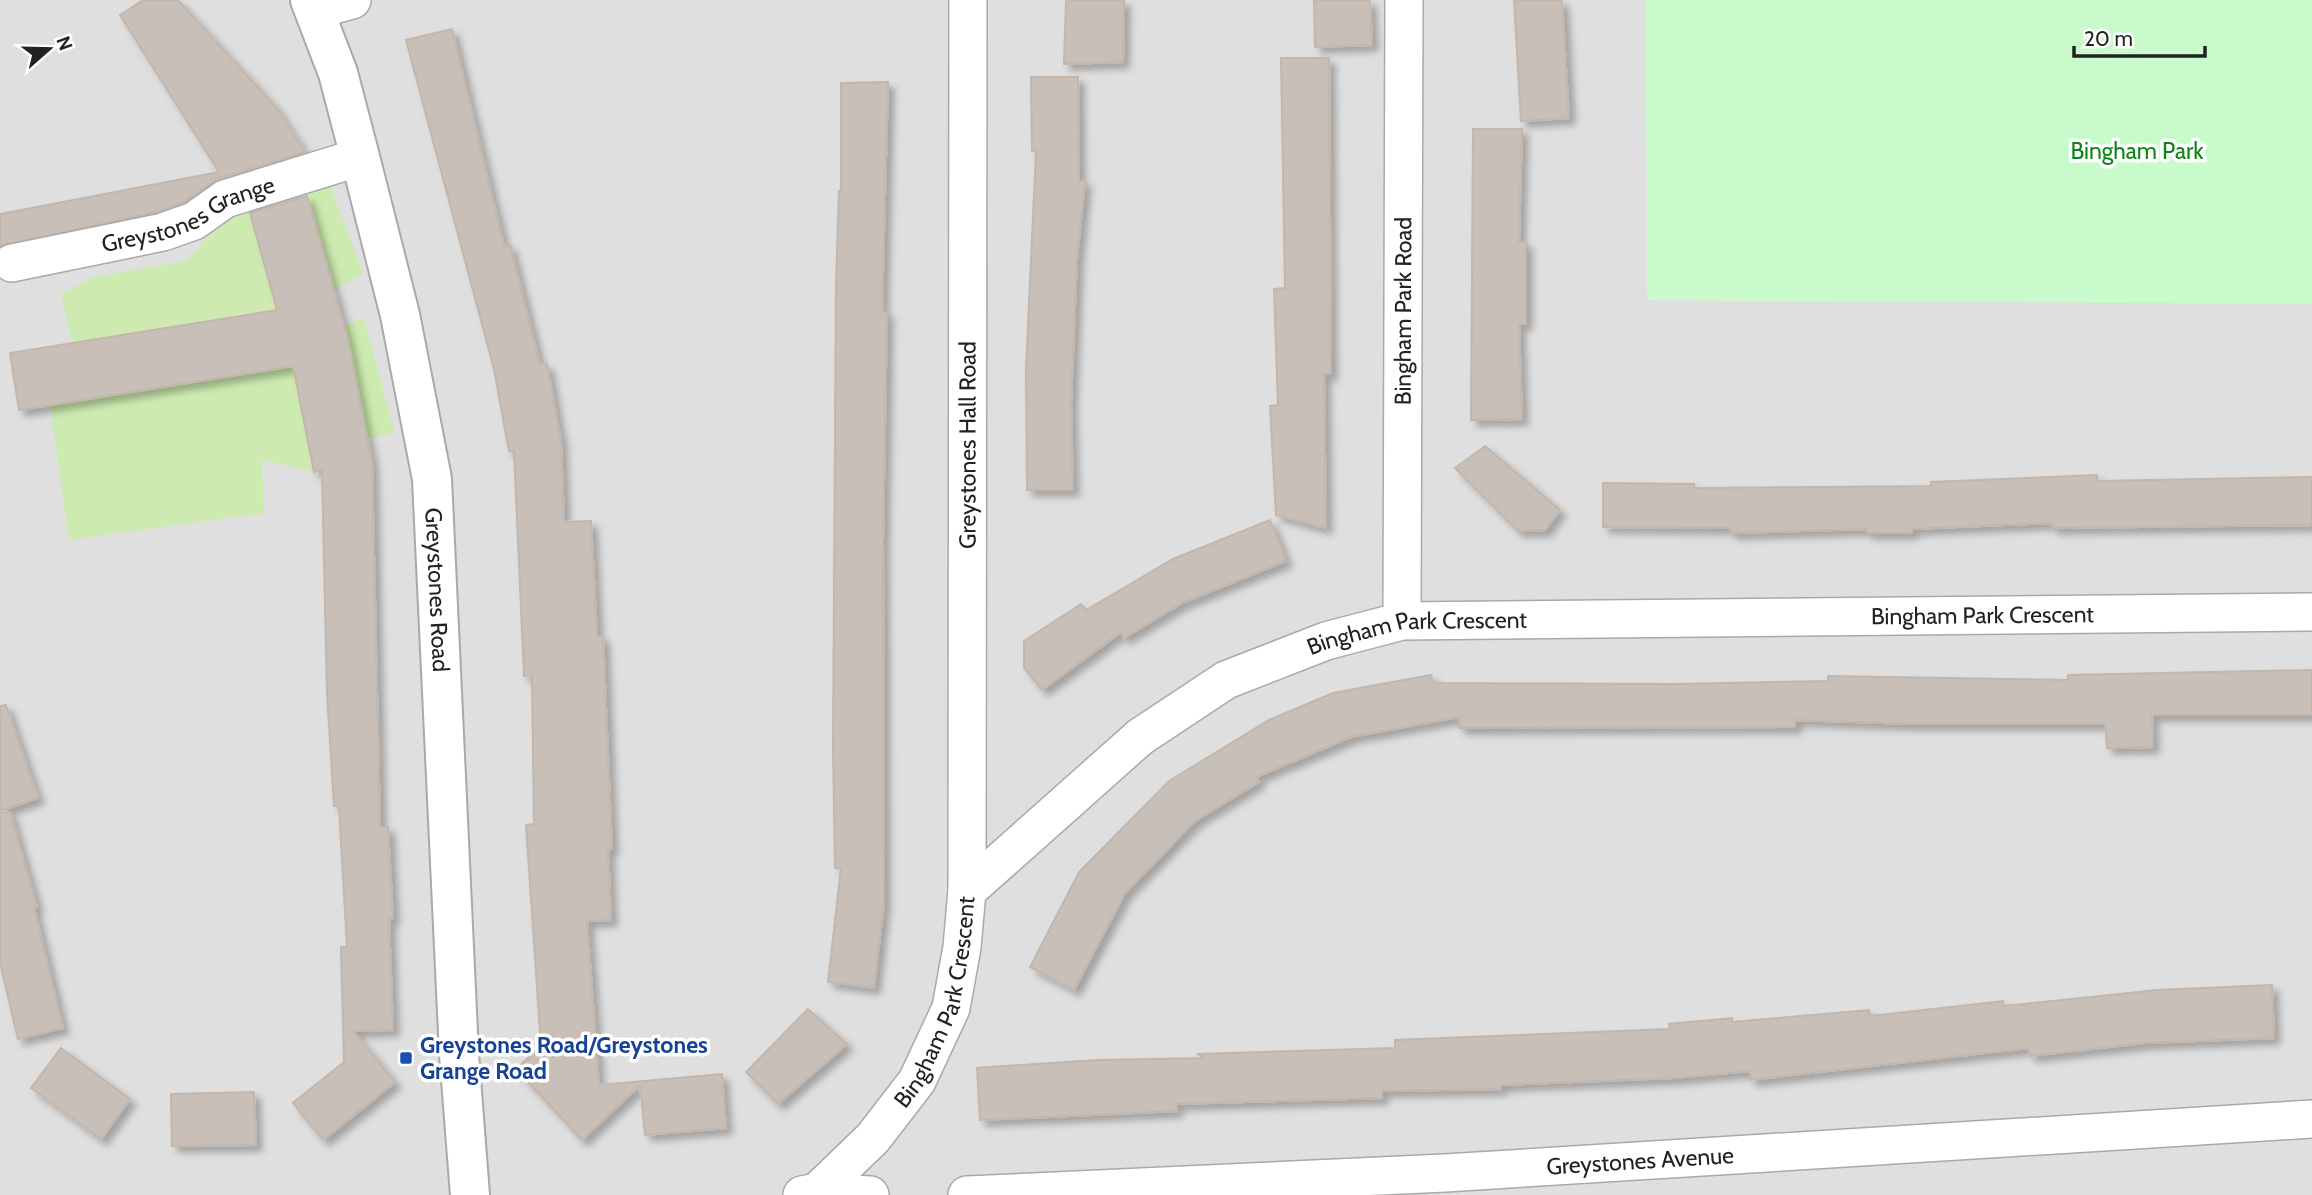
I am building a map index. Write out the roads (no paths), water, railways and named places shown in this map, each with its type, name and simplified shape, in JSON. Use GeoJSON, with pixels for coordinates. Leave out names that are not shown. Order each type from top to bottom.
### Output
{"type":"FeatureCollection","features":[{"type":"Feature","properties":{"kind":"street"},"geometry":{"type":"LineString","coordinates":[[313,5],[352,0]]}},
{"type":"Feature","properties":{"kind":"street","name":"Greystones Hall Road"},"geometry":{"type":"LineString","coordinates":[[967,891],[968,0]]}},
{"type":"Feature","properties":{"kind":"street","name":"Bingham Park Road"},"geometry":{"type":"LineString","coordinates":[[1402,621],[1404,0]]}},
{"type":"Feature","properties":{"kind":"street","name":"Greystones Road"},"geometry":{"type":"LineString","coordinates":[[313,5],[338,73],[400,315],[432,479],[459,1054],[470,1195]]}},
{"type":"Feature","properties":{"kind":"street","name":"Greystones Grange"},"geometry":{"type":"LineString","coordinates":[[12,263],[163,232],[194,221],[225,199],[360,157]]}},
{"type":"Feature","properties":{"kind":"street","name":"Bingham Park Crescent"},"geometry":{"type":"LineString","coordinates":[[810,1193],[873,1138],[917,1081],[951,1008],[962,947],[967,891],[1140,737],[1226,680],[1326,641],[1402,621],[2312,612]]}},
{"type":"Feature","properties":{"kind":"street","name":"Greystones Avenue"},"geometry":{"type":"LineString","coordinates":[[967,1195],[1445,1173],[2312,1119]]}},
{"type":"Feature","properties":{"kind":"street"},"geometry":{"type":"LineString","coordinates":[[810,1193],[870,1195]]}},
{"type":"Feature","properties":{"kind":"place","name":"Greystones Road/Greystones Grange Road"},"geometry":{"type":"Point","coordinates":[406,1058]}},
{"type":"Feature","properties":{"kind":"park label","name":"Bingham Park"},"geometry":{"type":"Point","coordinates":[2137,151]}}]}
